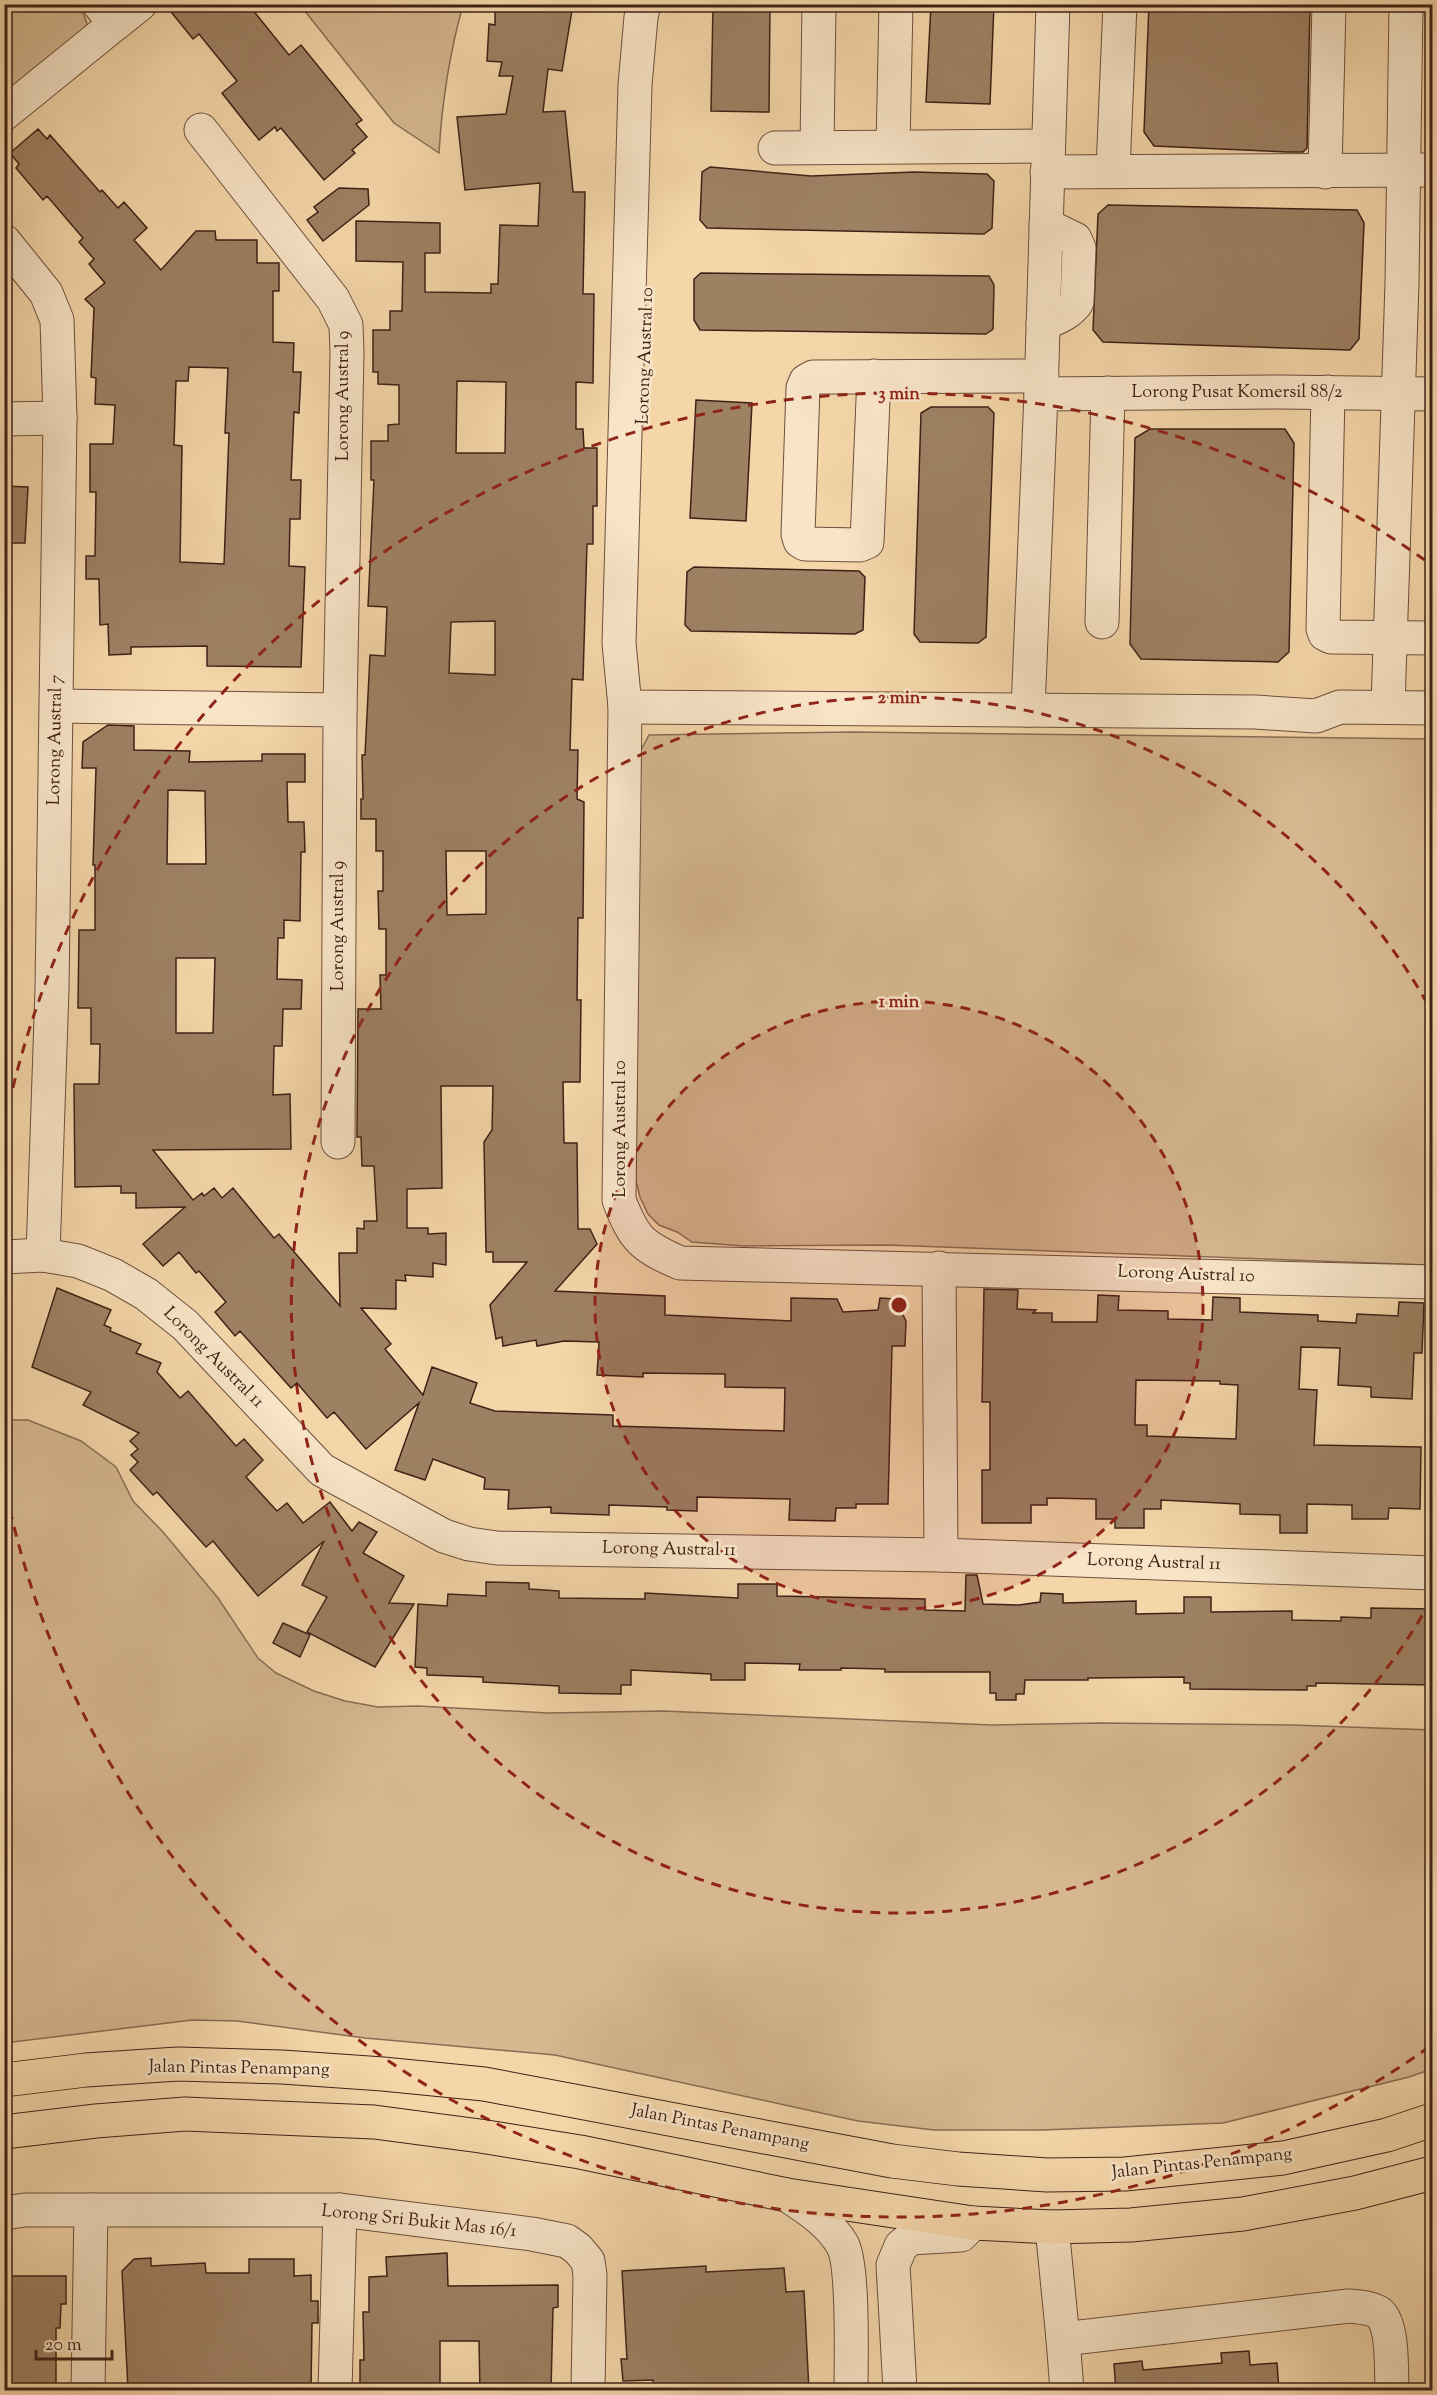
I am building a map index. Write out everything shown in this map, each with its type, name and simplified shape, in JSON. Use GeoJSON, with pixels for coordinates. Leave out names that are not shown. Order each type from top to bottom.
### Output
{"type":"FeatureCollection","features":[{"type":"Feature","properties":{"kind":"main road","name":"Jalan Pintas Penampang"},"geometry":{"type":"LineString","coordinates":[[4,2080],[86,2070],[178,2064],[282,2067],[383,2074],[484,2085],[892,2161],[958,2169],[1047,2175],[1125,2174],[1283,2158],[1388,2135],[1432,2120]]}},
{"type":"Feature","properties":{"kind":"main road"},"geometry":{"type":"LineString","coordinates":[[4,2132],[96,2121],[185,2114],[374,2122],[580,2152],[787,2195],[973,2223],[1052,2227],[1131,2225],[1243,2214],[1354,2193],[1432,2173]]}},
{"type":"Feature","properties":{"kind":"street","name":"Lorong Austral 10"},"geometry":{"type":"LineString","coordinates":[[644,4],[640,17],[635,85],[619,643],[625,707],[619,1200],[630,1228],[652,1251],[680,1263],[1432,1282]]}},
{"type":"Feature","properties":{"kind":"street","name":"Lorong Austral 10"},"geometry":{"type":"LineString","coordinates":[[625,707],[638,645],[654,88],[659,19],[663,4]]}},
{"type":"Feature","properties":{"kind":"street"},"geometry":{"type":"LineString","coordinates":[[816,147],[819,4]]}},
{"type":"Feature","properties":{"kind":"street"},"geometry":{"type":"LineString","coordinates":[[893,146],[896,4]]}},
{"type":"Feature","properties":{"kind":"street"},"geometry":{"type":"LineString","coordinates":[[1028,710],[1042,385],[1053,4]]}},
{"type":"Feature","properties":{"kind":"street"},"geometry":{"type":"LineString","coordinates":[[1113,170],[1120,4]]}},
{"type":"Feature","properties":{"kind":"street"},"geometry":{"type":"LineString","coordinates":[[1325,171],[1329,4]]}},
{"type":"Feature","properties":{"kind":"street"},"geometry":{"type":"LineString","coordinates":[[1388,706],[1399,394],[1418,170],[1406,4]]}},
{"type":"Feature","properties":{"kind":"street"},"geometry":{"type":"LineString","coordinates":[[4,114],[118,11]]}},
{"type":"Feature","properties":{"kind":"street","name":"Lorong Austral 9"},"geometry":{"type":"LineString","coordinates":[[201,130],[333,299],[346,325],[340,710],[338,1142]]}},
{"type":"Feature","properties":{"kind":"street"},"geometry":{"type":"LineString","coordinates":[[775,148],[893,146],[1047,159],[1113,170],[1418,170]]}},
{"type":"Feature","properties":{"kind":"street","name":"Lorong Austral 7"},"geometry":{"type":"LineString","coordinates":[[4,242],[46,293],[57,320],[60,418],[57,706],[52,989],[43,1255]]}},
{"type":"Feature","properties":{"kind":"street","name":"Lorong Pusat Komersil 88/2"},"geometry":{"type":"LineString","coordinates":[[874,376],[867,542],[860,545],[805,544],[800,541],[798,534],[803,388],[806,381],[813,377],[874,376],[1042,385],[1108,393],[1432,394]]}},
{"type":"Feature","properties":{"kind":"street"},"geometry":{"type":"LineString","coordinates":[[1328,392],[1323,629],[1325,634],[1331,637],[1432,638]]}},
{"type":"Feature","properties":{"kind":"street"},"geometry":{"type":"LineString","coordinates":[[1102,622],[1108,393]]}},
{"type":"Feature","properties":{"kind":"street"},"geometry":{"type":"LineString","coordinates":[[4,419],[60,418]]}},
{"type":"Feature","properties":{"kind":"street"},"geometry":{"type":"LineString","coordinates":[[57,706],[340,710]]}},
{"type":"Feature","properties":{"kind":"street"},"geometry":{"type":"LineString","coordinates":[[625,707],[1255,712],[1316,716],[1340,707],[1432,708]]}},
{"type":"Feature","properties":{"kind":"street","name":"Lorong Austral 11"},"geometry":{"type":"LineString","coordinates":[[4,1257],[43,1255],[78,1261],[113,1275],[146,1294],[184,1325],[322,1470],[444,1536],[469,1544],[497,1548],[941,1555],[1432,1573]]}},
{"type":"Feature","properties":{"kind":"street"},"geometry":{"type":"LineString","coordinates":[[939,1268],[941,1555]]}},
{"type":"Feature","properties":{"kind":"street"},"geometry":{"type":"LineString","coordinates":[[787,2195],[821,2218],[836,2235],[846,2252],[849,2282],[851,2391]]}},
{"type":"Feature","properties":{"kind":"street","name":"Lorong Sri Bukit Mas 16/1"},"geometry":{"type":"LineString","coordinates":[[4,2213],[25,2210],[340,2210],[532,2234],[567,2241],[588,2261],[590,2276],[588,2391]]}},
{"type":"Feature","properties":{"kind":"street"},"geometry":{"type":"LineString","coordinates":[[88,2391],[91,2210]]}},
{"type":"Feature","properties":{"kind":"street"},"geometry":{"type":"LineString","coordinates":[[335,2391],[340,2210]]}},
{"type":"Feature","properties":{"kind":"street"},"geometry":{"type":"LineString","coordinates":[[900,2391],[893,2265],[901,2246],[911,2238],[961,2235],[973,2223]]}},
{"type":"Feature","properties":{"kind":"street"},"geometry":{"type":"LineString","coordinates":[[1052,2227],[1067,2391]]}},
{"type":"Feature","properties":{"kind":"street"},"geometry":{"type":"LineString","coordinates":[[849,2282],[894,2276]]}},
{"type":"Feature","properties":{"kind":"street"},"geometry":{"type":"LineString","coordinates":[[1063,2339],[1349,2306],[1365,2307],[1379,2312],[1387,2324],[1392,2391]]}},
{"type":"Feature","properties":{"kind":"shaded area"},"geometry":{"type":"Polygon","coordinates":[[[5,5],[76,5],[84,15],[88,27],[5,100],[5,5]]]}},
{"type":"Feature","properties":{"kind":"shaded area"},"geometry":{"type":"Polygon","coordinates":[[[300,5],[463,5],[447,78],[439,153],[394,123],[300,5]]]}},
{"type":"Feature","properties":{"kind":"shaded area"},"geometry":{"type":"Polygon","coordinates":[[[852,732],[1432,739],[1432,1134],[1428,1162],[1429,1265],[887,1245],[744,1246],[692,1242],[677,1232],[659,1225],[648,1214],[636,1181],[640,752],[649,735],[852,732]]]}},
{"type":"Feature","properties":{"kind":"shaded area"},"geometry":{"type":"Polygon","coordinates":[[[5,1420],[28,1420],[81,1441],[116,1467],[133,1501],[163,1532],[218,1598],[258,1658],[276,1673],[314,1691],[345,1701],[378,1707],[418,1706],[548,1713],[663,1711],[991,1725],[1101,1723],[1292,1725],[1432,1730],[1432,2069],[1409,2077],[1223,2123],[1042,2130],[934,2130],[858,2121],[555,2055],[365,2038],[237,2021],[192,2020],[5,2043],[5,1420]]]}},
{"type":"Feature","properties":{"kind":"building"},"geometry":{"type":"Polygon","coordinates":[[[182,4],[248,4],[289,55],[301,45],[362,120],[356,124],[367,137],[352,150],[355,153],[324,180],[281,128],[277,131],[275,127],[259,140],[222,93],[237,81],[199,34],[193,39],[172,13],[182,4]]]}},
{"type":"Feature","properties":{"kind":"building"},"geometry":{"type":"Polygon","coordinates":[[[500,4],[573,4],[562,71],[548,69],[543,112],[565,111],[573,192],[585,192],[583,294],[594,294],[593,383],[576,382],[576,429],[583,429],[584,448],[597,448],[597,506],[593,506],[593,544],[587,544],[583,680],[572,679],[570,750],[578,750],[577,799],[584,802],[583,918],[578,918],[577,1000],[581,1000],[580,1082],[563,1082],[564,1143],[577,1143],[578,1229],[590,1229],[597,1244],[555,1291],[665,1296],[665,1315],[791,1321],[791,1298],[837,1299],[843,1312],[878,1310],[880,1298],[895,1299],[906,1321],[905,1346],[892,1346],[888,1504],[856,1504],[856,1508],[836,1508],[835,1521],[789,1520],[790,1499],[697,1497],[697,1511],[667,1510],[667,1507],[609,1505],[609,1515],[551,1513],[551,1507],[508,1509],[509,1490],[484,1489],[485,1478],[433,1459],[425,1480],[395,1470],[419,1403],[366,1449],[334,1412],[327,1418],[297,1383],[291,1388],[240,1331],[235,1336],[215,1312],[226,1302],[199,1271],[196,1273],[179,1252],[163,1266],[143,1244],[185,1207],[136,1208],[136,1193],[121,1193],[121,1186],[75,1187],[74,1084],[99,1084],[100,1044],[91,1044],[91,1008],[78,1008],[79,930],[95,930],[95,865],[93,865],[96,768],[82,768],[83,742],[108,725],[134,726],[134,750],[190,751],[189,762],[262,761],[262,754],[305,754],[305,782],[287,782],[288,822],[304,822],[305,852],[301,852],[300,921],[284,920],[284,938],[278,938],[277,979],[302,980],[301,1009],[283,1009],[282,1046],[274,1046],[273,1095],[290,1094],[291,1149],[153,1150],[193,1200],[202,1193],[204,1196],[214,1188],[222,1198],[233,1188],[274,1238],[279,1234],[340,1306],[339,1253],[357,1253],[357,1228],[364,1229],[364,1221],[377,1221],[374,1166],[362,1166],[361,1137],[357,1137],[358,1009],[381,1009],[380,975],[386,975],[386,929],[379,929],[378,891],[383,891],[383,851],[376,851],[376,819],[361,819],[362,755],[365,755],[370,655],[385,656],[387,607],[368,606],[374,480],[371,480],[371,441],[388,441],[388,425],[399,424],[399,385],[378,384],[378,372],[373,372],[373,330],[390,330],[390,311],[402,311],[403,262],[356,261],[356,221],[440,223],[440,253],[425,253],[425,292],[491,293],[491,284],[498,284],[500,225],[538,226],[540,183],[465,190],[457,117],[506,114],[513,76],[499,76],[502,62],[487,61],[489,24],[495,25],[495,7],[500,8],[500,4]],[[457,381],[456,453],[505,453],[506,382],[457,381]],[[495,621],[451,622],[449,673],[495,675],[495,621]],[[168,790],[167,864],[206,864],[205,791],[168,790]],[[446,851],[447,915],[486,914],[486,851],[446,851]],[[176,958],[176,1033],[213,1033],[215,958],[176,958]],[[441,1086],[442,1188],[407,1189],[407,1228],[428,1228],[428,1234],[446,1233],[446,1265],[433,1263],[433,1277],[405,1275],[406,1281],[396,1280],[396,1309],[361,1308],[391,1344],[385,1349],[423,1395],[432,1367],[477,1383],[470,1403],[495,1411],[613,1415],[613,1426],[784,1431],[785,1388],[725,1387],[725,1374],[643,1373],[643,1377],[597,1375],[599,1342],[564,1341],[537,1346],[536,1340],[503,1346],[502,1337],[496,1339],[490,1305],[527,1262],[493,1262],[493,1252],[486,1252],[484,1142],[492,1130],[493,1086],[441,1086]]]}},
{"type":"Feature","properties":{"kind":"building"},"geometry":{"type":"Polygon","coordinates":[[[713,4],[770,4],[769,112],[711,111],[713,4]]]}},
{"type":"Feature","properties":{"kind":"building"},"geometry":{"type":"Polygon","coordinates":[[[931,4],[994,4],[990,104],[926,102],[931,4]]]}},
{"type":"Feature","properties":{"kind":"building"},"geometry":{"type":"Polygon","coordinates":[[[1149,4],[1310,4],[1307,148],[1303,152],[1287,152],[1154,146],[1144,132],[1149,4]]]}},
{"type":"Feature","properties":{"kind":"building"},"geometry":{"type":"Polygon","coordinates":[[[38,129],[47,139],[50,135],[100,192],[102,190],[118,208],[124,202],[147,228],[134,240],[161,270],[196,231],[215,231],[216,240],[257,240],[257,263],[279,263],[279,291],[273,291],[273,342],[294,343],[293,372],[301,372],[299,413],[294,412],[291,480],[301,480],[300,519],[290,519],[289,566],[305,567],[301,667],[207,666],[207,646],[131,647],[131,654],[109,655],[108,624],[100,625],[99,579],[86,579],[86,556],[95,556],[96,492],[90,492],[90,444],[113,444],[115,405],[95,404],[96,378],[91,377],[94,308],[85,299],[105,283],[89,264],[94,259],[79,242],[83,238],[47,196],[43,200],[16,168],[19,164],[10,153],[38,129]],[[189,367],[188,381],[176,381],[174,445],[182,446],[180,562],[224,564],[229,433],[225,433],[228,368],[189,367]]]}},
{"type":"Feature","properties":{"kind":"building"},"geometry":{"type":"Polygon","coordinates":[[[710,167],[811,176],[914,172],[987,174],[994,181],[992,228],[984,234],[707,228],[700,220],[702,172],[710,167]]]}},
{"type":"Feature","properties":{"kind":"building"},"geometry":{"type":"Polygon","coordinates":[[[339,188],[368,189],[369,205],[323,241],[307,220],[318,212],[314,207],[339,188]]]}},
{"type":"Feature","properties":{"kind":"building"},"geometry":{"type":"Polygon","coordinates":[[[1108,205],[1357,210],[1364,223],[1359,339],[1350,350],[1103,342],[1093,330],[1098,214],[1108,205]]]}},
{"type":"Feature","properties":{"kind":"building"},"geometry":{"type":"Polygon","coordinates":[[[701,273],[989,276],[994,285],[993,329],[986,334],[700,330],[694,320],[694,279],[701,273]]]}},
{"type":"Feature","properties":{"kind":"building"},"geometry":{"type":"Polygon","coordinates":[[[696,400],[752,403],[746,521],[690,518],[696,400]]]}},
{"type":"Feature","properties":{"kind":"building"},"geometry":{"type":"Polygon","coordinates":[[[931,407],[988,407],[994,413],[986,637],[978,643],[920,642],[914,634],[921,413],[931,407]]]}},
{"type":"Feature","properties":{"kind":"building"},"geometry":{"type":"Polygon","coordinates":[[[1150,429],[1285,429],[1294,443],[1289,652],[1278,662],[1141,659],[1130,644],[1135,438],[1150,429]]]}},
{"type":"Feature","properties":{"kind":"building"},"geometry":{"type":"Polygon","coordinates":[[[4,486],[28,487],[25,543],[4,543],[4,486]]]}},
{"type":"Feature","properties":{"kind":"building"},"geometry":{"type":"Polygon","coordinates":[[[694,567],[859,571],[865,577],[863,630],[855,634],[691,631],[685,625],[687,572],[694,567]]]}},
{"type":"Feature","properties":{"kind":"building"},"geometry":{"type":"Polygon","coordinates":[[[57,1288],[111,1310],[104,1325],[111,1328],[110,1331],[141,1344],[136,1353],[161,1363],[157,1372],[180,1398],[188,1391],[236,1446],[244,1439],[263,1460],[246,1477],[277,1511],[287,1503],[303,1523],[330,1502],[352,1531],[359,1522],[377,1532],[363,1553],[404,1576],[389,1603],[414,1604],[375,1667],[307,1632],[327,1597],[302,1585],[324,1541],[258,1596],[213,1541],[206,1547],[157,1492],[153,1495],[130,1470],[138,1462],[131,1455],[138,1449],[130,1441],[139,1433],[83,1405],[91,1392],[32,1367],[57,1288]]]}},
{"type":"Feature","properties":{"kind":"building"},"geometry":{"type":"Polygon","coordinates":[[[984,1289],[1018,1290],[1017,1309],[1036,1310],[1033,1313],[1052,1313],[1052,1322],[1097,1322],[1098,1295],[1119,1296],[1118,1310],[1168,1311],[1168,1319],[1212,1320],[1213,1297],[1240,1298],[1240,1312],[1318,1315],[1318,1321],[1356,1323],[1357,1314],[1398,1316],[1399,1302],[1424,1303],[1422,1353],[1414,1353],[1412,1399],[1371,1397],[1371,1387],[1338,1385],[1340,1348],[1301,1347],[1299,1389],[1317,1390],[1314,1445],[1421,1447],[1420,1509],[1389,1508],[1388,1519],[1352,1519],[1352,1505],[1307,1504],[1307,1533],[1280,1533],[1280,1515],[1240,1514],[1240,1504],[1161,1500],[1161,1509],[1144,1509],[1144,1528],[1115,1528],[1115,1519],[1096,1519],[1096,1499],[1047,1498],[1047,1505],[1031,1505],[1031,1523],[982,1523],[982,1470],[990,1470],[990,1402],[982,1402],[984,1289]],[[1136,1380],[1135,1425],[1147,1425],[1147,1436],[1236,1439],[1238,1385],[1220,1384],[1220,1381],[1136,1380]]]}},
{"type":"Feature","properties":{"kind":"building"},"geometry":{"type":"Polygon","coordinates":[[[966,1575],[977,1575],[983,1604],[1019,1605],[1040,1602],[1041,1593],[1063,1594],[1063,1603],[1136,1601],[1136,1614],[1184,1613],[1184,1597],[1211,1597],[1211,1612],[1292,1611],[1292,1620],[1341,1621],[1341,1617],[1371,1618],[1371,1608],[1432,1609],[1432,1685],[1316,1683],[1316,1686],[1307,1686],[1307,1690],[1190,1689],[1190,1683],[1184,1683],[1184,1677],[1025,1680],[1024,1694],[1016,1694],[1016,1700],[996,1700],[996,1693],[990,1693],[990,1672],[885,1672],[885,1669],[841,1668],[841,1670],[799,1670],[800,1664],[745,1663],[745,1680],[711,1680],[711,1674],[631,1670],[631,1685],[621,1685],[621,1694],[559,1693],[559,1686],[483,1682],[483,1677],[427,1675],[427,1668],[415,1667],[418,1604],[447,1606],[448,1594],[486,1596],[486,1582],[529,1583],[529,1589],[559,1591],[559,1598],[645,1599],[645,1593],[738,1598],[738,1584],[777,1584],[777,1596],[925,1599],[925,1610],[965,1611],[966,1575]]]}},
{"type":"Feature","properties":{"kind":"building"},"geometry":{"type":"Polygon","coordinates":[[[283,1623],[310,1635],[300,1657],[273,1643],[283,1623]]]}},
{"type":"Feature","properties":{"kind":"building"},"geometry":{"type":"Polygon","coordinates":[[[447,2253],[448,2286],[558,2285],[558,2307],[553,2308],[551,2391],[480,2391],[479,2341],[440,2341],[440,2391],[374,2391],[374,2385],[360,2385],[360,2360],[364,2360],[363,2312],[369,2312],[369,2277],[387,2276],[386,2257],[447,2253]]]}},
{"type":"Feature","properties":{"kind":"building"},"geometry":{"type":"Polygon","coordinates":[[[151,2258],[151,2266],[205,2263],[206,2273],[249,2273],[249,2259],[294,2259],[294,2276],[311,2275],[311,2301],[318,2301],[318,2323],[312,2323],[311,2391],[237,2391],[237,2387],[190,2385],[190,2391],[128,2389],[122,2271],[134,2259],[151,2258]]]}},
{"type":"Feature","properties":{"kind":"building"},"geometry":{"type":"Polygon","coordinates":[[[706,2266],[706,2272],[784,2268],[786,2292],[804,2291],[809,2391],[654,2391],[653,2380],[623,2381],[621,2359],[627,2359],[622,2271],[706,2266]]]}},
{"type":"Feature","properties":{"kind":"building"},"geometry":{"type":"Polygon","coordinates":[[[4,2276],[66,2276],[66,2304],[61,2304],[60,2328],[56,2328],[56,2391],[4,2391],[4,2276]]]}},
{"type":"Feature","properties":{"kind":"building"},"geometry":{"type":"Polygon","coordinates":[[[1249,2351],[1250,2365],[1277,2363],[1279,2391],[1116,2391],[1114,2364],[1142,2361],[1143,2370],[1222,2363],[1221,2353],[1249,2351]]]}}]}
